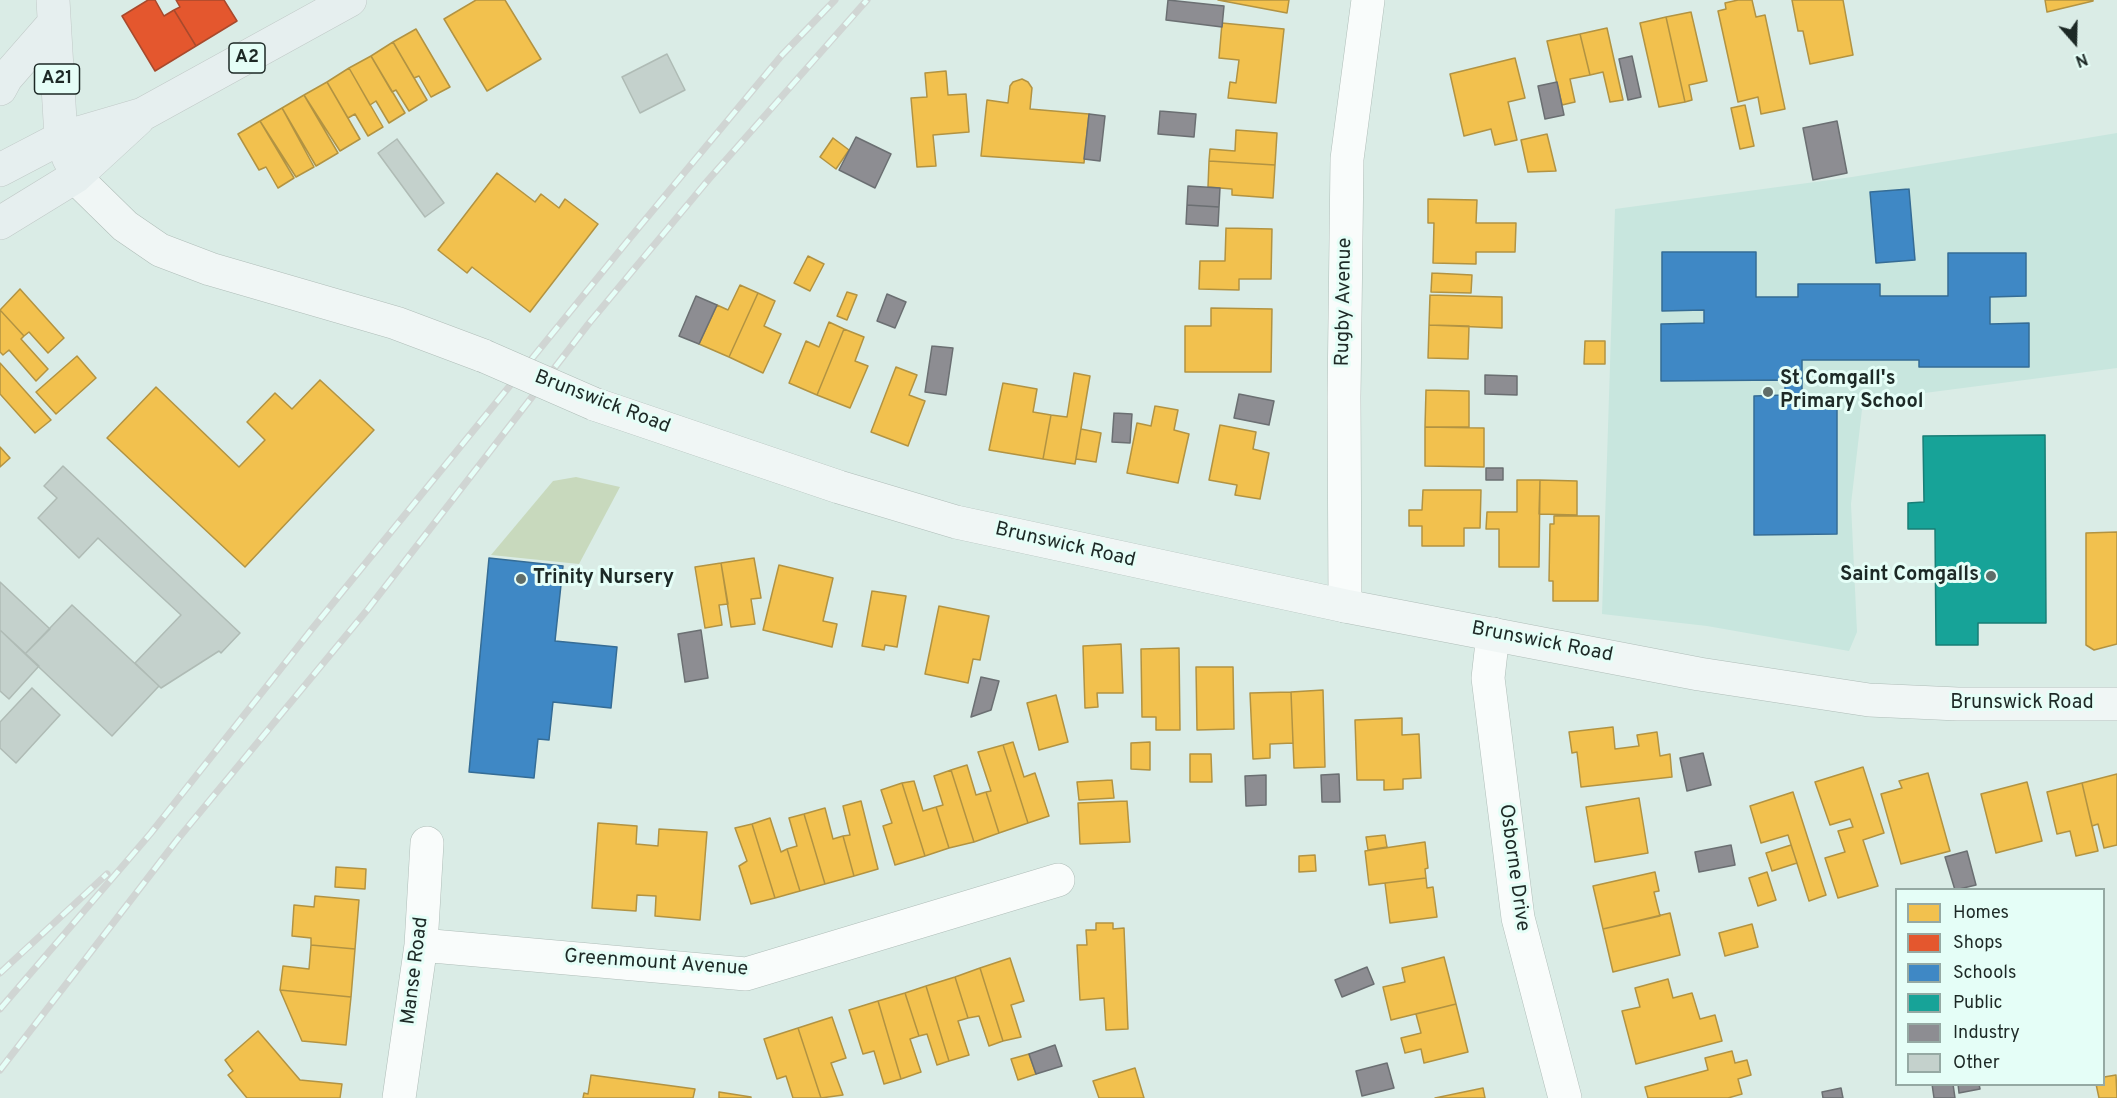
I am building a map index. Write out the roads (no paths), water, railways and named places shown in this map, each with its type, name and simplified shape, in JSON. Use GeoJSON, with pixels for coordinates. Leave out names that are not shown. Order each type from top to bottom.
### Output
{"type":"FeatureCollection","features":[{"type":"Feature","properties":{"kind":"main road","name":"A2"},"geometry":{"type":"LineString","coordinates":[[0,170],[61,138],[143,114],[350,0]]}},
{"type":"Feature","properties":{"kind":"main road","name":"A21"},"geometry":{"type":"LineString","coordinates":[[0,89],[53,12]]}},
{"type":"Feature","properties":{"kind":"main road","name":"A21"},"geometry":{"type":"LineString","coordinates":[[53,12],[61,138],[75,177]]}},
{"type":"Feature","properties":{"kind":"main road","name":"A2"},"geometry":{"type":"LineString","coordinates":[[0,223],[75,177],[143,114]]}},
{"type":"Feature","properties":{"kind":"main road","name":"Brunswick Road"},"geometry":{"type":"LineString","coordinates":[[75,177],[125,226],[160,250],[210,269],[396,322],[484,356],[594,404],[839,487],[956,522],[1345,606],[1699,674],[1869,700],[2117,704]]}},
{"type":"Feature","properties":{"kind":"street","name":"Rugby Avenue"},"geometry":{"type":"LineString","coordinates":[[1345,606],[1344,397],[1347,159],[1374,1]]}},
{"type":"Feature","properties":{"kind":"street","name":"Osborne Drive"},"geometry":{"type":"LineString","coordinates":[[1493,634],[1488,678],[1518,918],[1565,1098]]}},
{"type":"Feature","properties":{"kind":"street","name":"Manse Road"},"geometry":{"type":"LineString","coordinates":[[399,1098],[421,945],[427,843]]}},
{"type":"Feature","properties":{"kind":"street","name":"Greenmount Avenue"},"geometry":{"type":"LineString","coordinates":[[421,945],[746,974],[1058,880]]}},
{"type":"Feature","properties":{"kind":"railway"},"geometry":{"type":"LineString","coordinates":[[0,1009],[151,833],[312,629],[630,238],[782,55],[835,0]]}},
{"type":"Feature","properties":{"kind":"railway"},"geometry":{"type":"LineString","coordinates":[[0,1070],[177,840],[368,609],[590,322],[709,179],[867,0]]}},
{"type":"Feature","properties":{"kind":"railway"},"geometry":{"type":"LineString","coordinates":[[0,973],[107,874]]}},
{"type":"Feature","properties":{"kind":"place","name":"St Comgall's Primary School"},"geometry":{"type":"Point","coordinates":[1768,392]}},
{"type":"Feature","properties":{"kind":"place","name":"Saint Comgalls"},"geometry":{"type":"Point","coordinates":[1991,576]}},
{"type":"Feature","properties":{"kind":"place","name":"Trinity Nursery"},"geometry":{"type":"Point","coordinates":[521,579]}}]}
